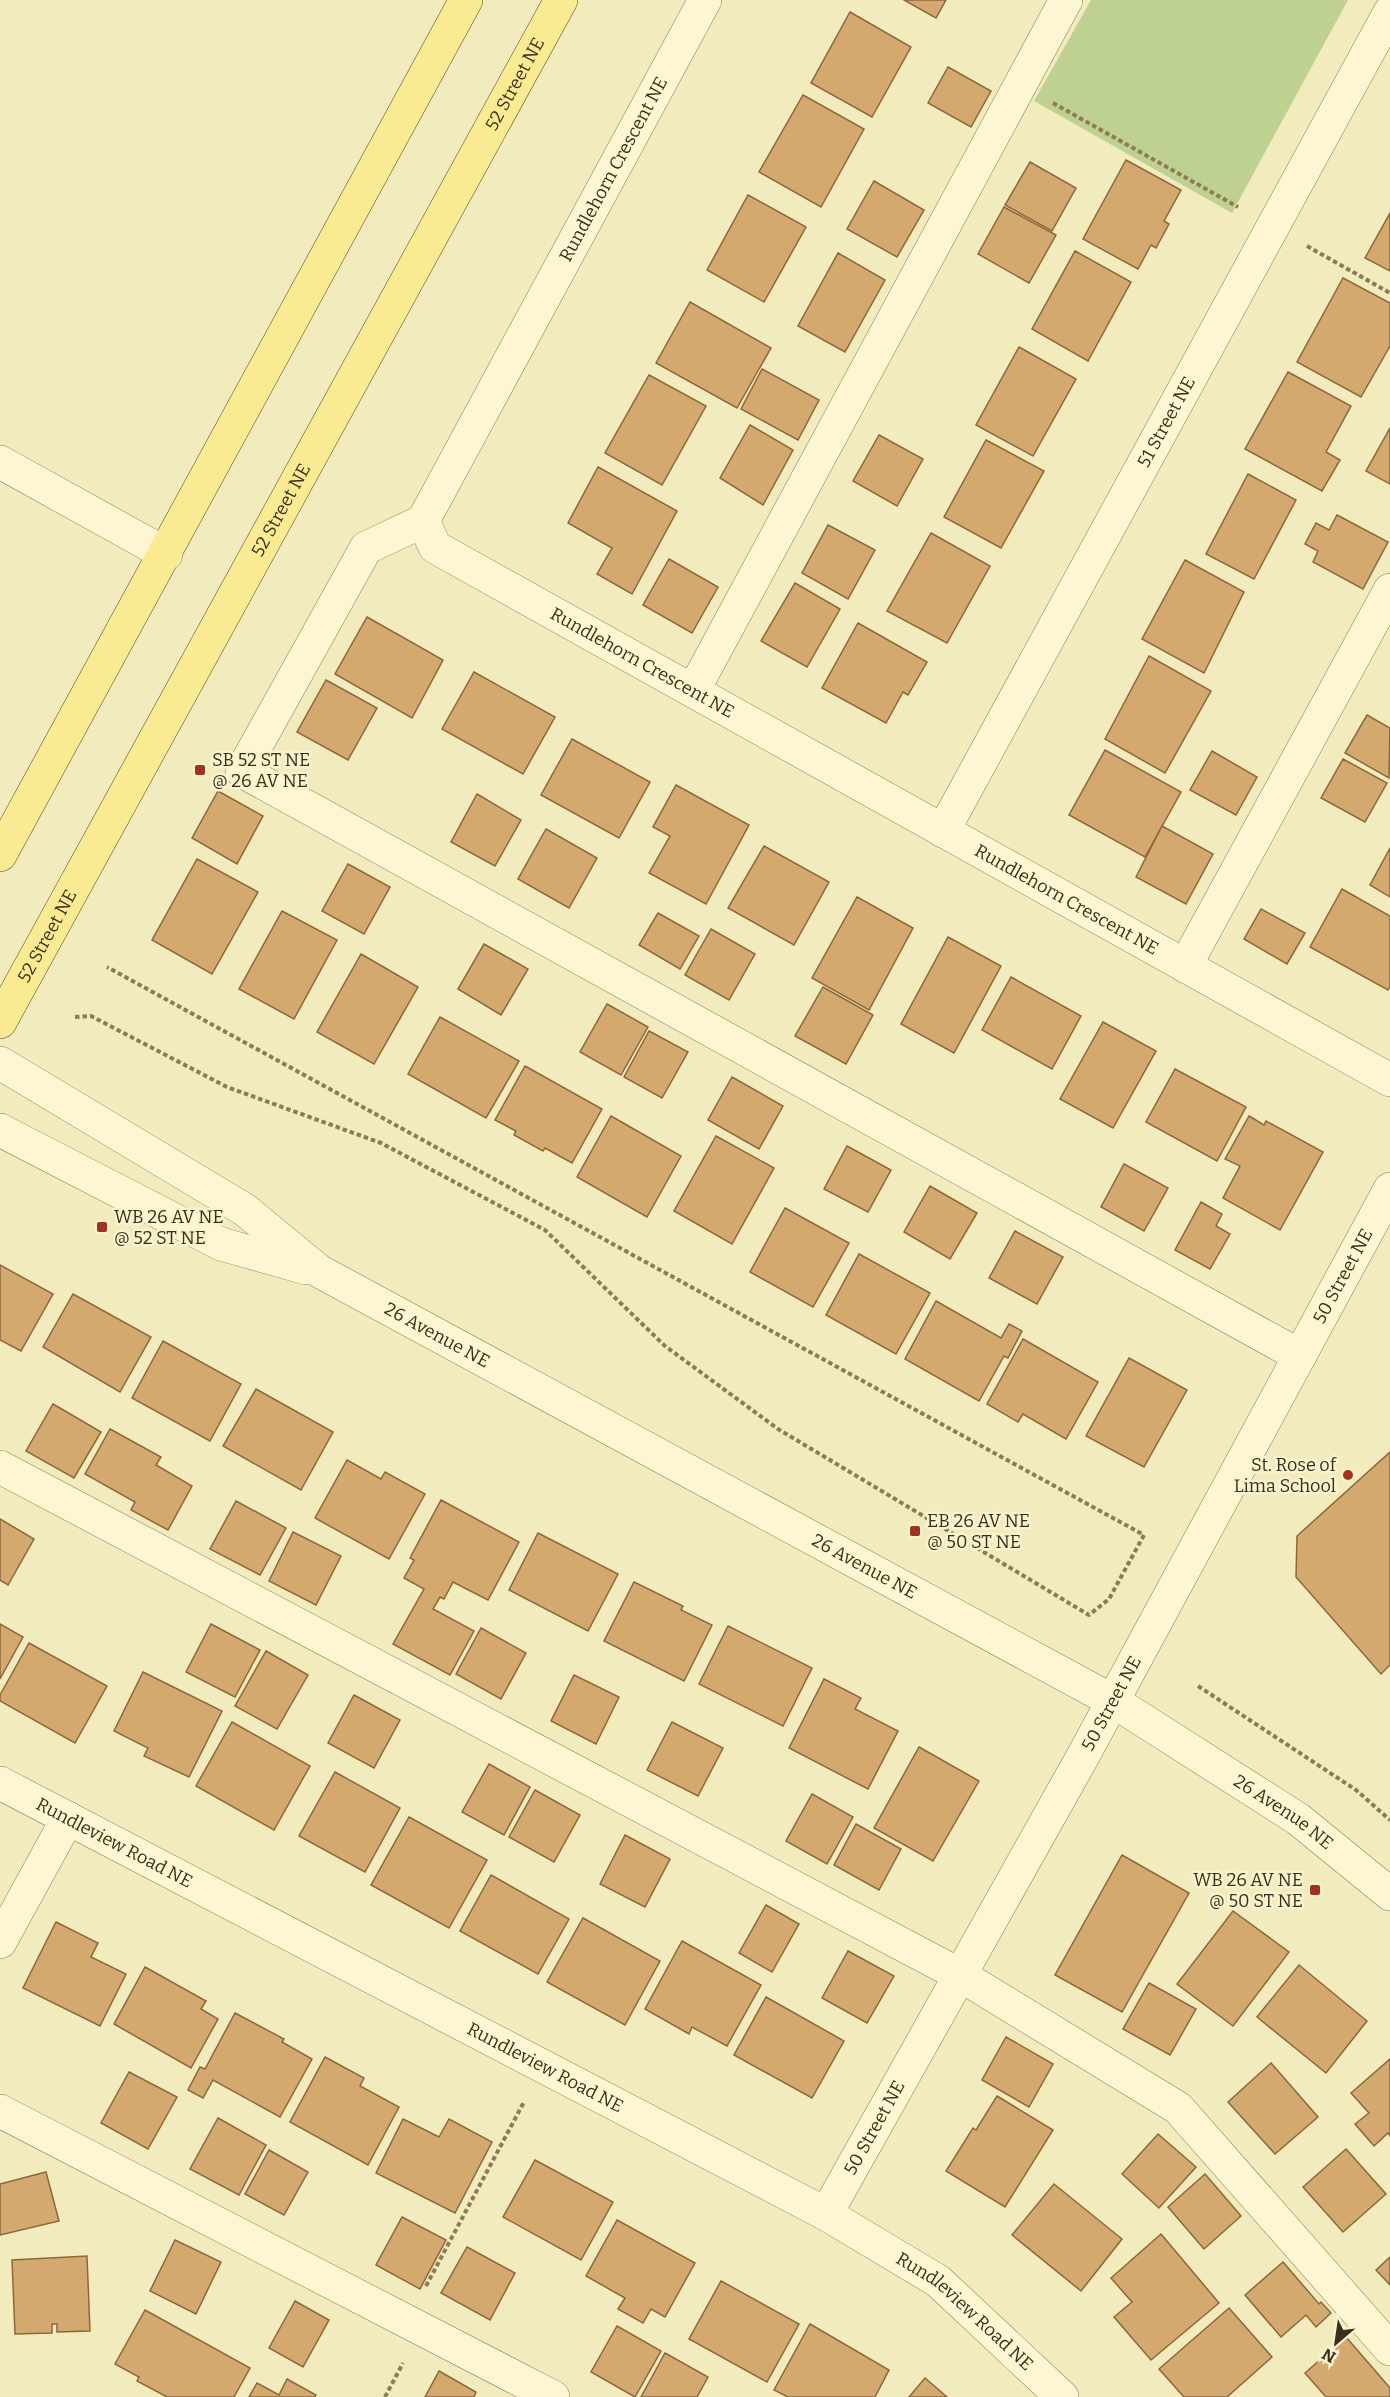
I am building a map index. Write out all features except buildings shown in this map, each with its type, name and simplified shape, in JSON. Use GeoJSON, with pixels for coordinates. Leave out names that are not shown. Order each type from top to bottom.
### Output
{"type":"FeatureCollection","features":[{"type":"Feature","properties":{"kind":"main road"},"geometry":{"type":"LineString","coordinates":[[0,855],[466,0]]}},
{"type":"Feature","properties":{"kind":"main road","name":"52 Street NE"},"geometry":{"type":"LineString","coordinates":[[0,1022],[561,0]]}},
{"type":"Feature","properties":{"kind":"main road"},"geometry":{"type":"LineString","coordinates":[[0,815],[39,787]]}},
{"type":"Feature","properties":{"kind":"street","name":"Rundlehorn Crescent NE"},"geometry":{"type":"LineString","coordinates":[[705,0],[423,521],[435,547],[1390,1080]]}},
{"type":"Feature","properties":{"kind":"street"},"geometry":{"type":"LineString","coordinates":[[693,691],[1066,0]]}},
{"type":"Feature","properties":{"kind":"street","name":"51 Street NE"},"geometry":{"type":"LineString","coordinates":[[943,831],[1390,12]]}},
{"type":"Feature","properties":{"kind":"street"},"geometry":{"type":"LineString","coordinates":[[0,462],[166,554]]}},
{"type":"Feature","properties":{"kind":"street"},"geometry":{"type":"LineString","coordinates":[[423,521],[366,548],[242,771],[1300,1356]]}},
{"type":"Feature","properties":{"kind":"street"},"geometry":{"type":"LineString","coordinates":[[1185,966],[1390,590]]}},
{"type":"Feature","properties":{"kind":"street","name":"26 Avenue NE"},"geometry":{"type":"LineString","coordinates":[[0,1063],[245,1210],[319,1271],[1113,1701],[1298,1819],[1390,1894]]}},
{"type":"Feature","properties":{"kind":"street","name":"26 Avenue NE"},"geometry":{"type":"LineString","coordinates":[[0,1130],[221,1244],[319,1271]]}},
{"type":"Feature","properties":{"kind":"street","name":"50 Street NE"},"geometry":{"type":"LineString","coordinates":[[826,2214],[1113,1701],[1390,1189]]}},
{"type":"Feature","properties":{"kind":"street"},"geometry":{"type":"LineString","coordinates":[[0,1467],[960,1975],[1178,2108],[1390,2349]]}},
{"type":"Feature","properties":{"kind":"street","name":"Rundleview Road NE"},"geometry":{"type":"LineString","coordinates":[[0,1783],[826,2214],[938,2282],[1062,2397]]}},
{"type":"Feature","properties":{"kind":"street"},"geometry":{"type":"LineString","coordinates":[[0,1942],[68,1818]]}},
{"type":"Feature","properties":{"kind":"street"},"geometry":{"type":"LineString","coordinates":[[0,2111],[554,2397]]}},
{"type":"Feature","properties":{"kind":"path"},"geometry":{"type":"LineString","coordinates":[[1019,84],[1390,293]]}},
{"type":"Feature","properties":{"kind":"path"},"geometry":{"type":"LineString","coordinates":[[75,1017],[91,1016],[227,1087],[381,1143],[545,1230],[665,1346],[778,1429],[1089,1615],[1109,1599],[1144,1535],[107,968]]}},
{"type":"Feature","properties":{"kind":"path"},"geometry":{"type":"LineString","coordinates":[[1198,1686],[1356,1790],[1390,1820]]}},
{"type":"Feature","properties":{"kind":"path"},"geometry":{"type":"LineString","coordinates":[[385,2397],[407,2357],[408,2322],[543,2068]]}},
{"type":"Feature","properties":{"kind":"green space"},"geometry":{"type":"Polygon","coordinates":[[[1091,0],[1348,0],[1232,213],[1034,101],[1091,0]]]}},
{"type":"Feature","properties":{"kind":"place","name":"SB 52 ST NE @ 26 AV NE"},"geometry":{"type":"Point","coordinates":[200,770]}},
{"type":"Feature","properties":{"kind":"place","name":"WB 26 AV NE @ 52 ST NE"},"geometry":{"type":"Point","coordinates":[102,1227]}},
{"type":"Feature","properties":{"kind":"place","name":"St. Rose of Lima School"},"geometry":{"type":"Point","coordinates":[1348,1475]}},
{"type":"Feature","properties":{"kind":"place","name":"EB 26 AV NE @ 50 ST NE"},"geometry":{"type":"Point","coordinates":[915,1531]}},
{"type":"Feature","properties":{"kind":"place","name":"WB 26 AV NE @ 50 ST NE"},"geometry":{"type":"Point","coordinates":[1315,1890]}}]}
